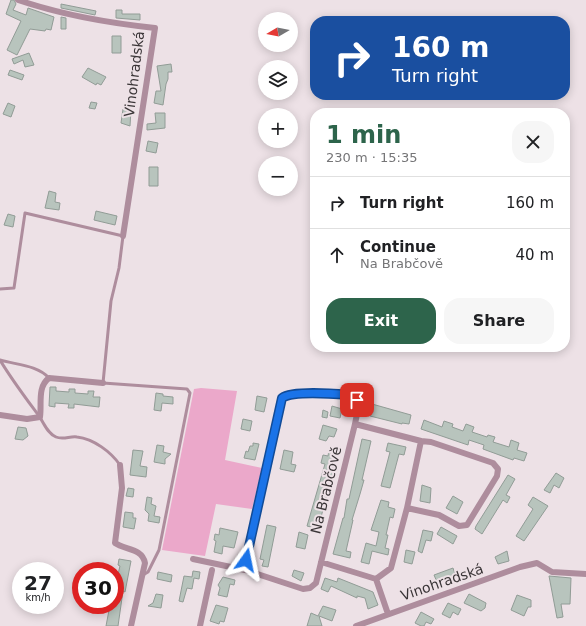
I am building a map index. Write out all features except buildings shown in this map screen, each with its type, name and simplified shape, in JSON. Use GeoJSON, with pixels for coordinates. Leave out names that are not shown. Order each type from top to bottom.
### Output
{"type":"FeatureCollection","features":[{"type":"Feature","properties":{"kind":"street","name":"Vinohradská"},"geometry":{"type":"LineString","coordinates":[[18,0],[46,10],[116,24],[154,28],[123,236]]}},
{"type":"Feature","properties":{"kind":"street"},"geometry":{"type":"LineString","coordinates":[[0,415],[27,419],[40,417],[43,384],[51,378],[103,383]]}},
{"type":"Feature","properties":{"kind":"street","name":"Na Brabčově"},"geometry":{"type":"LineString","coordinates":[[324,393],[352,395],[357,400],[358,407],[355,424],[316,583],[310,588],[302,589],[245,570],[280,402],[285,396],[324,393]]}},
{"type":"Feature","properties":{"kind":"street"},"geometry":{"type":"LineString","coordinates":[[355,424],[421,441],[431,442],[496,465],[498,472],[467,525],[459,526],[439,515],[407,508]]}},
{"type":"Feature","properties":{"kind":"street"},"geometry":{"type":"LineString","coordinates":[[376,579],[391,568],[407,508],[421,441]]}},
{"type":"Feature","properties":{"kind":"street"},"geometry":{"type":"LineString","coordinates":[[120,465],[122,488],[115,543],[142,555],[145,563],[131,626]]}},
{"type":"Feature","properties":{"kind":"street"},"geometry":{"type":"LineString","coordinates":[[193,559],[245,570]]}},
{"type":"Feature","properties":{"kind":"street"},"geometry":{"type":"LineString","coordinates":[[321,562],[376,579]]}},
{"type":"Feature","properties":{"kind":"street","name":"Vinohradská"},"geometry":{"type":"LineString","coordinates":[[356,626],[520,567],[537,563],[552,572],[586,574]]}},
{"type":"Feature","properties":{"kind":"street"},"geometry":{"type":"LineString","coordinates":[[200,626],[212,570]]}},
{"type":"Feature","properties":{"kind":"street"},"geometry":{"type":"LineString","coordinates":[[376,579],[388,614]]}},
{"type":"Feature","properties":{"kind":"lane"},"geometry":{"type":"LineString","coordinates":[[0,289],[14,288],[25,213],[123,236],[111,301],[103,383],[187,389],[190,391],[188,411],[159,550],[148,572],[142,576]]}},
{"type":"Feature","properties":{"kind":"lane"},"geometry":{"type":"LineString","coordinates":[[0,360],[35,368],[44,372],[51,378]]}},
{"type":"Feature","properties":{"kind":"lane"},"geometry":{"type":"LineString","coordinates":[[0,360],[11,380],[40,417],[49,432],[57,437],[77,437],[90,441],[107,451],[120,465]]}},
{"type":"Feature","properties":{"kind":"shaded area"},"geometry":{"type":"Polygon","coordinates":[[[201,388],[237,391],[225,460],[262,468],[252,509],[216,504],[205,556],[162,550],[194,389],[201,388]]]}},
{"type":"Feature","properties":{"kind":"route"},"geometry":{"type":"LineString","coordinates":[[246,560],[282,398],[289,395],[324,393],[352,395],[357,400]]}}]}
